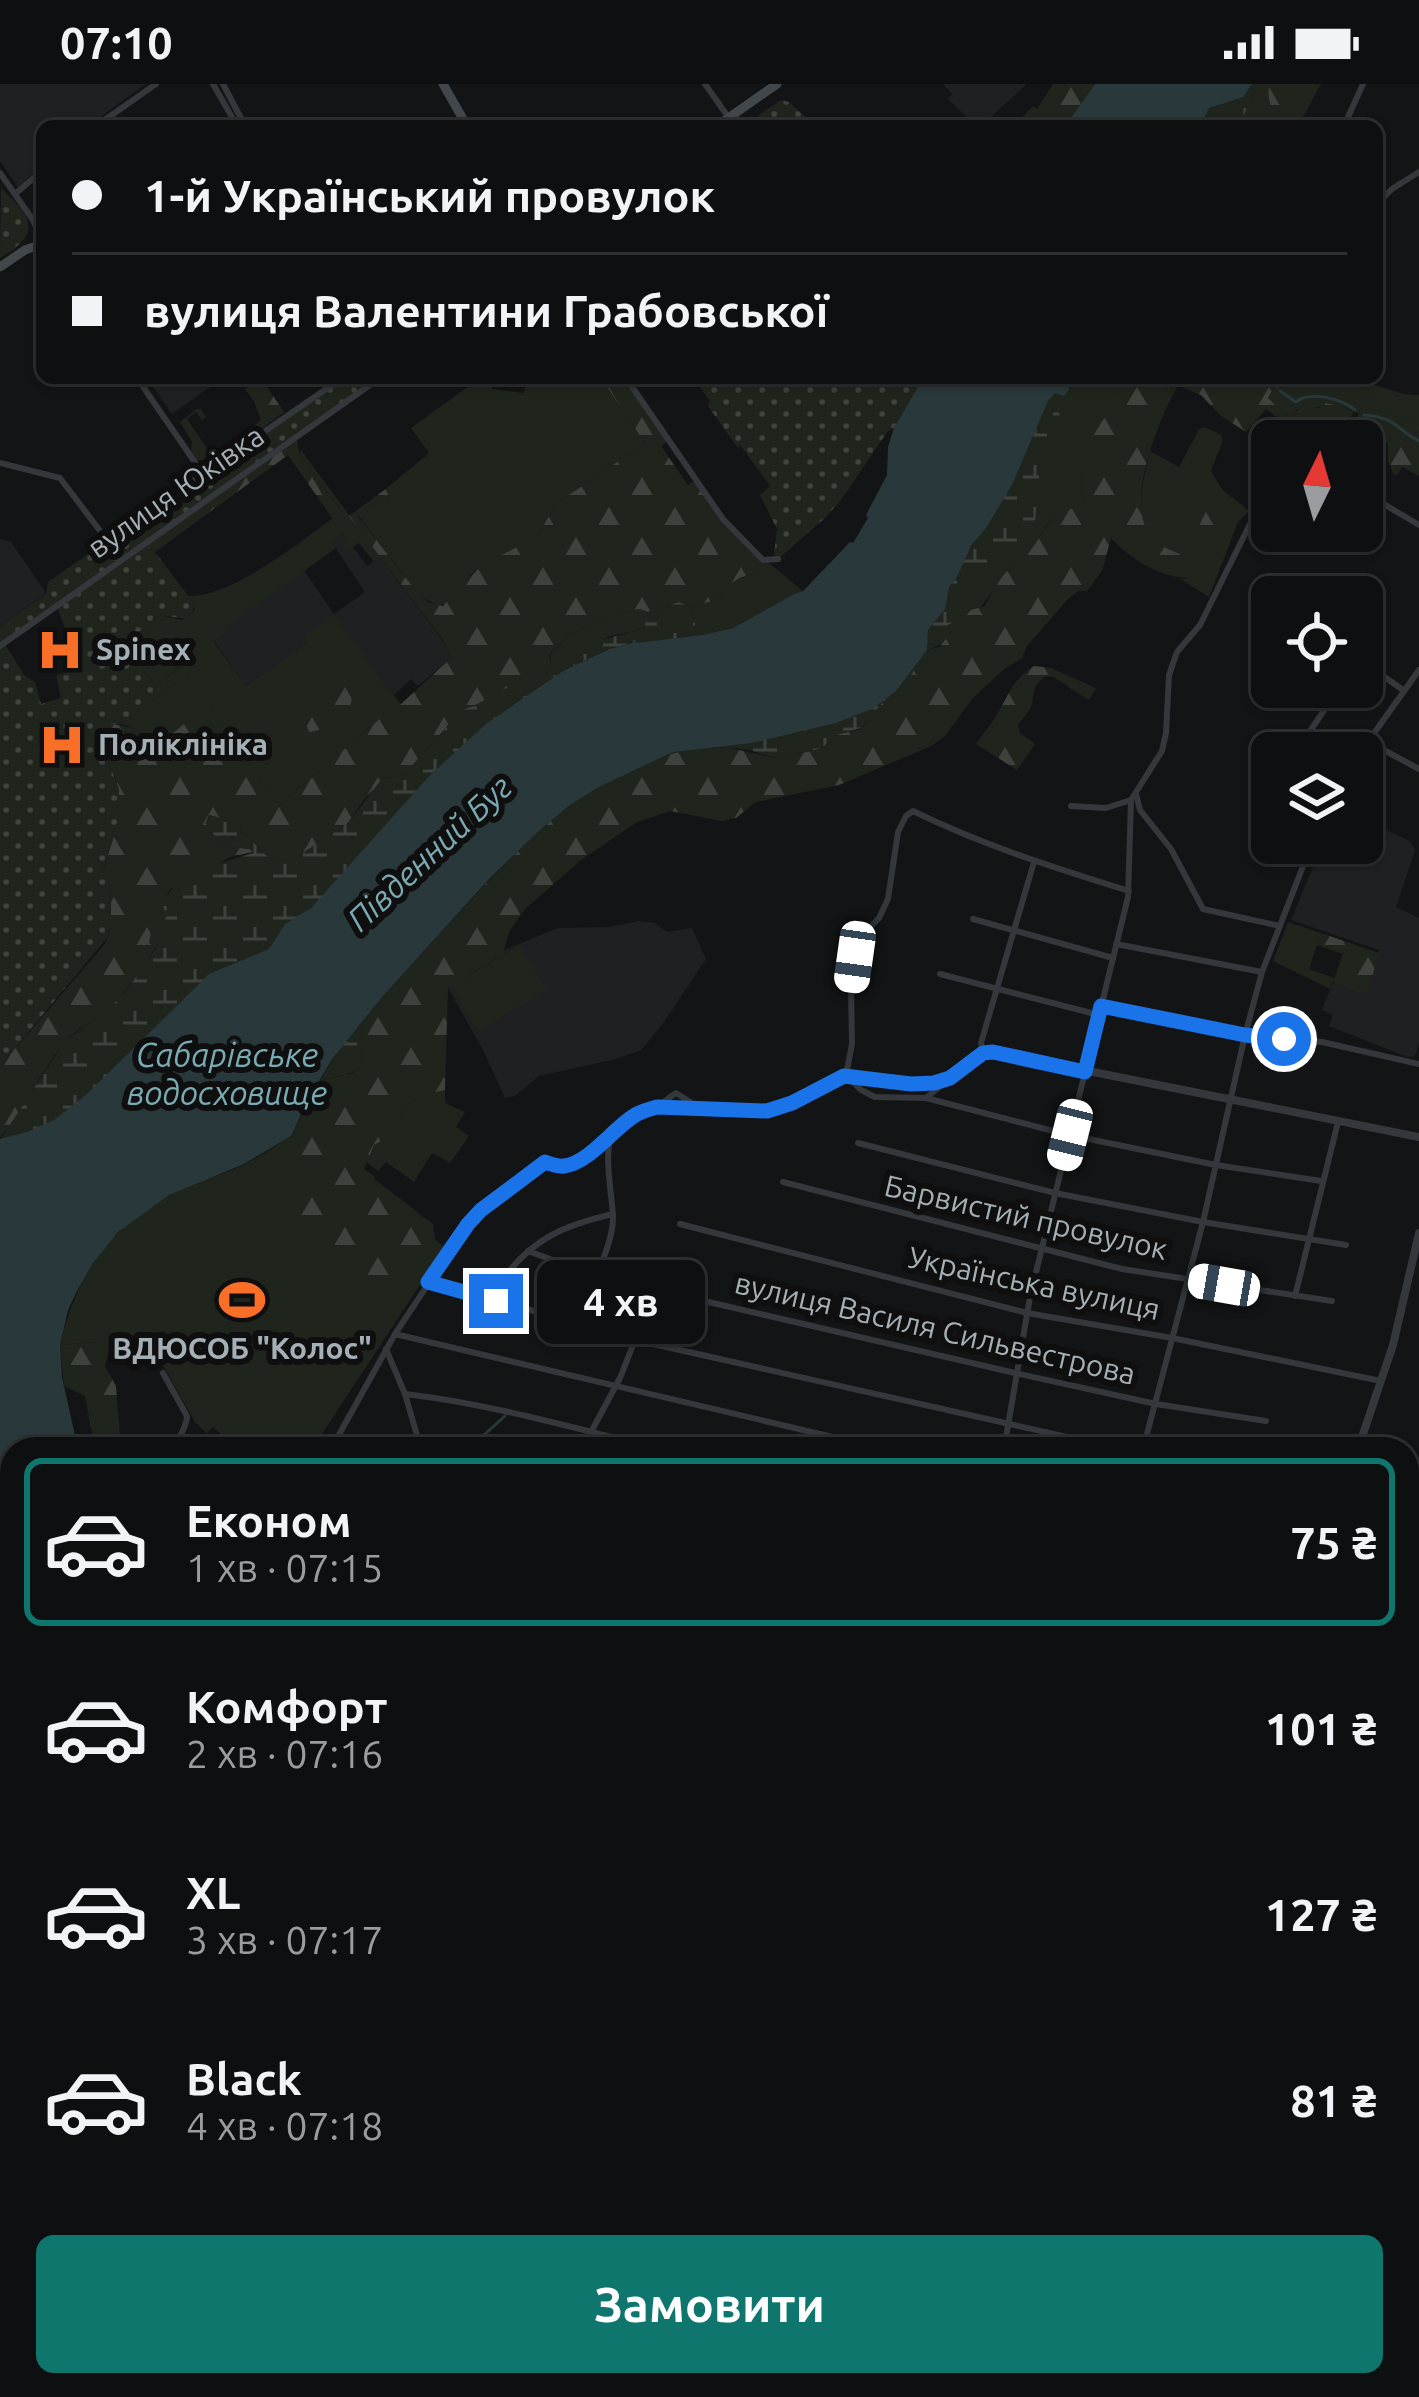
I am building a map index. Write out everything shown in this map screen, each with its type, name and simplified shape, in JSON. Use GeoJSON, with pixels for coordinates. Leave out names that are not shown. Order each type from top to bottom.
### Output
{"type":"FeatureCollection","features":[{"type":"Feature","properties":{"kind":"main road"},"geometry":{"type":"LineString","coordinates":[[443,84],[464,120]]}},
{"type":"Feature","properties":{"kind":"main road"},"geometry":{"type":"LineString","coordinates":[[726,120],[777,84]]}},
{"type":"Feature","properties":{"kind":"main road"},"geometry":{"type":"LineString","coordinates":[[0,267],[36,245]]}},
{"type":"Feature","properties":{"kind":"street"},"geometry":{"type":"LineString","coordinates":[[105,120],[156,84]]}},
{"type":"Feature","properties":{"kind":"street"},"geometry":{"type":"LineString","coordinates":[[213,84],[229,102]]}},
{"type":"Feature","properties":{"kind":"street"},"geometry":{"type":"LineString","coordinates":[[224,84],[238,120]]}},
{"type":"Feature","properties":{"kind":"street"},"geometry":{"type":"LineString","coordinates":[[705,84],[729,118]]}},
{"type":"Feature","properties":{"kind":"street"},"geometry":{"type":"LineString","coordinates":[[1347,120],[1364,84]]}},
{"type":"Feature","properties":{"kind":"street"},"geometry":{"type":"LineString","coordinates":[[1383,198],[1419,172]]}},
{"type":"Feature","properties":{"kind":"street"},"geometry":{"type":"LineString","coordinates":[[0,173],[36,231]]}},
{"type":"Feature","properties":{"kind":"street"},"geometry":{"type":"LineString","coordinates":[[15,194],[36,176]]}},
{"type":"Feature","properties":{"kind":"street"},"geometry":{"type":"LineString","coordinates":[[141,384],[203,474]]}},
{"type":"Feature","properties":{"kind":"street"},"geometry":{"type":"LineString","coordinates":[[0,463],[64,481],[107,540],[332,384]]}},
{"type":"Feature","properties":{"kind":"street","name":"вулиця Юківка"},"geometry":{"type":"LineString","coordinates":[[0,646],[371,384]]}},
{"type":"Feature","properties":{"kind":"street"},"geometry":{"type":"LineString","coordinates":[[630,384],[731,528],[763,560],[778,560]]}},
{"type":"Feature","properties":{"kind":"street"},"geometry":{"type":"LineString","coordinates":[[1383,505],[1419,525]]}},
{"type":"Feature","properties":{"kind":"street"},"geometry":{"type":"LineString","coordinates":[[1007,1437],[1027,1313],[1129,891],[1131,800],[1162,752],[1171,663],[1200,626],[1251,521]]}},
{"type":"Feature","properties":{"kind":"street"},"geometry":{"type":"LineString","coordinates":[[1374,732],[1419,670]]}},
{"type":"Feature","properties":{"kind":"street"},"geometry":{"type":"LineString","coordinates":[[1383,676],[1405,691]]}},
{"type":"Feature","properties":{"kind":"street"},"geometry":{"type":"LineString","coordinates":[[1383,750],[1419,769]]}},
{"type":"Feature","properties":{"kind":"street"},"geometry":{"type":"LineString","coordinates":[[1136,791],[1140,810],[1171,849],[1203,909],[1280,926]]}},
{"type":"Feature","properties":{"kind":"street"},"geometry":{"type":"LineString","coordinates":[[1071,806],[1106,808],[1131,800]]}},
{"type":"Feature","properties":{"kind":"street"},"geometry":{"type":"LineString","coordinates":[[848,1076],[856,948],[888,899],[898,832],[913,811],[1034,862],[1129,891]]}},
{"type":"Feature","properties":{"kind":"street"},"geometry":{"type":"LineString","coordinates":[[983,1053],[981,1043],[1034,862]]}},
{"type":"Feature","properties":{"kind":"street"},"geometry":{"type":"LineString","coordinates":[[1147,1437],[1262,972],[1304,864]]}},
{"type":"Feature","properties":{"kind":"street"},"geometry":{"type":"LineString","coordinates":[[973,919],[1113,958]]}},
{"type":"Feature","properties":{"kind":"street"},"geometry":{"type":"LineString","coordinates":[[1117,944],[1262,972]]}},
{"type":"Feature","properties":{"kind":"street"},"geometry":{"type":"LineString","coordinates":[[940,974],[1100,1010],[1245,1035],[1322,1042],[1419,1064]]}},
{"type":"Feature","properties":{"kind":"street"},"geometry":{"type":"LineString","coordinates":[[926,1098],[983,1053],[993,1052],[1419,1138]]}},
{"type":"Feature","properties":{"kind":"street"},"geometry":{"type":"LineString","coordinates":[[848,1076],[870,1096],[926,1098],[1070,1135],[1321,1181]]}},
{"type":"Feature","properties":{"kind":"street"},"geometry":{"type":"LineString","coordinates":[[657,1107],[748,1112],[780,1108],[848,1076],[927,1084],[950,1078]]}},
{"type":"Feature","properties":{"kind":"street"},"geometry":{"type":"LineString","coordinates":[[338,1437],[395,1334],[481,1210],[545,1162],[567,1166],[632,1116],[657,1107],[676,1093],[701,1109]]}},
{"type":"Feature","properties":{"kind":"street"},"geometry":{"type":"LineString","coordinates":[[1294,1296],[1338,1122]]}},
{"type":"Feature","properties":{"kind":"street"},"geometry":{"type":"LineString","coordinates":[[611,1136],[613,1214],[591,1303],[592,1312],[613,1328],[635,1340],[1068,1437]]}},
{"type":"Feature","properties":{"kind":"street"},"geometry":{"type":"LineString","coordinates":[[858,1143],[1055,1193],[1346,1244]]}},
{"type":"Feature","properties":{"kind":"street","name":"Барвистий провулок"},"geometry":{"type":"LineString","coordinates":[[782,1182],[1122,1269],[1332,1301]]}},
{"type":"Feature","properties":{"kind":"street"},"geometry":{"type":"LineString","coordinates":[[503,1279],[528,1250],[558,1230],[613,1214]]}},
{"type":"Feature","properties":{"kind":"street","name":"Українська вулиця"},"geometry":{"type":"LineString","coordinates":[[680,1224],[1027,1313],[1381,1381]]}},
{"type":"Feature","properties":{"kind":"street"},"geometry":{"type":"LineString","coordinates":[[1362,1437],[1394,1345],[1419,1233]]}},
{"type":"Feature","properties":{"kind":"street","name":"вулиця Василя Сильвестрова"},"geometry":{"type":"LineString","coordinates":[[528,1250],[596,1276],[1156,1404],[1266,1421]]}},
{"type":"Feature","properties":{"kind":"street"},"geometry":{"type":"LineString","coordinates":[[428,1282],[570,1321],[583,1321],[592,1312]]}},
{"type":"Feature","properties":{"kind":"street"},"geometry":{"type":"LineString","coordinates":[[395,1334],[833,1437]]}},
{"type":"Feature","properties":{"kind":"street"},"geometry":{"type":"LineString","coordinates":[[590,1437],[635,1340]]}},
{"type":"Feature","properties":{"kind":"street"},"geometry":{"type":"LineString","coordinates":[[386,1349],[418,1437]]}},
{"type":"Feature","properties":{"kind":"street"},"geometry":{"type":"LineString","coordinates":[[163,1373],[187,1416],[179,1437]]}},
{"type":"Feature","properties":{"kind":"street"},"geometry":{"type":"LineString","coordinates":[[405,1394],[509,1411],[609,1437]]}},
{"type":"Feature","properties":{"kind":"shaded area"},"geometry":{"type":"Polygon","coordinates":[[[0,84],[146,84],[96,120],[36,120],[36,171],[18,187],[0,161],[0,84]]]}},
{"type":"Feature","properties":{"kind":"shaded area"},"geometry":{"type":"Polygon","coordinates":[[[943,84],[1027,84],[988,120],[970,120],[948,99],[952,94],[943,84]]]}},
{"type":"Feature","properties":{"kind":"shaded area"},"geometry":{"type":"Polygon","coordinates":[[[151,384],[214,384],[172,414],[151,384]]]}},
{"type":"Feature","properties":{"kind":"shaded area"},"geometry":{"type":"Polygon","coordinates":[[[346,531],[346,546],[353,547],[367,566],[380,557],[451,658],[418,686],[411,679],[394,695],[334,615],[305,637],[308,641],[246,686],[214,641],[225,633],[223,629],[304,570],[334,614],[365,592],[331,541],[346,531]]]}},
{"type":"Feature","properties":{"kind":"shaded area"},"geometry":{"type":"Polygon","coordinates":[[[0,539],[11,542],[46,593],[0,626],[0,539]]]}},
{"type":"Feature","properties":{"kind":"shaded area"},"geometry":{"type":"Polygon","coordinates":[[[1383,829],[1410,841],[1415,851],[1396,907],[1419,918],[1419,1043],[1415,1056],[1329,1026],[1333,1015],[1322,1010],[1333,982],[1362,994],[1368,991],[1379,950],[1291,920],[1314,864],[1383,864],[1383,829]]]}},
{"type":"Feature","properties":{"kind":"shaded area"},"geometry":{"type":"Polygon","coordinates":[[[655,923],[667,932],[692,928],[706,959],[662,1025],[641,1050],[539,1076],[515,1096],[505,1098],[448,988],[502,951],[558,928],[655,923]]]}},
{"type":"Feature","properties":{"kind":"green space"},"geometry":{"type":"Polygon","coordinates":[[[1053,84],[1095,84],[1069,120],[1020,120],[1033,106],[1037,109],[1053,84]]]}},
{"type":"Feature","properties":{"kind":"green space"},"geometry":{"type":"Polygon","coordinates":[[[1255,84],[1270,84],[1272,106],[1280,120],[1241,120],[1255,84]]]}},
{"type":"Feature","properties":{"kind":"green space"},"geometry":{"type":"Polygon","coordinates":[[[1255,84],[1241,120],[1202,120],[1209,108],[1255,84]]]}},
{"type":"Feature","properties":{"kind":"green space"},"geometry":{"type":"Polygon","coordinates":[[[1270,84],[1321,84],[1301,120],[1280,120],[1270,84]]]}},
{"type":"Feature","properties":{"kind":"green space"},"geometry":{"type":"Polygon","coordinates":[[[781,100],[808,120],[752,120],[781,100]]]}},
{"type":"Feature","properties":{"kind":"green space"},"geometry":{"type":"Polygon","coordinates":[[[1,188],[28,224],[23,241],[0,258],[1,188]]]}},
{"type":"Feature","properties":{"kind":"green space"},"geometry":{"type":"Polygon","coordinates":[[[265,384],[284,412],[250,437],[246,432],[261,420],[245,389],[265,384]]]}},
{"type":"Feature","properties":{"kind":"green space"},"geometry":{"type":"Polygon","coordinates":[[[332,384],[372,384],[144,545],[155,552],[195,605],[187,619],[160,615],[136,634],[132,655],[156,686],[188,662],[193,669],[122,724],[112,724],[106,755],[119,789],[118,823],[103,870],[110,877],[107,938],[0,1066],[0,626],[46,594],[48,582],[332,384]],[[57,606],[4,643],[25,676],[35,682],[41,704],[61,698],[56,676],[78,667],[57,606]]]}},
{"type":"Feature","properties":{"kind":"green space"},"geometry":{"type":"Polygon","coordinates":[[[472,384],[524,393],[526,384],[605,384],[645,443],[563,499],[537,537],[475,571],[447,604],[437,605],[420,596],[357,514],[388,500],[391,492],[387,488],[429,453],[411,428],[472,384]]]}},
{"type":"Feature","properties":{"kind":"green space"},"geometry":{"type":"Polygon","coordinates":[[[605,384],[630,384],[669,440],[661,446],[688,485],[696,480],[756,552],[780,572],[745,576],[730,584],[720,598],[692,608],[678,602],[648,612],[611,614],[570,635],[549,655],[551,668],[542,673],[536,670],[458,711],[405,775],[384,779],[348,823],[291,860],[270,859],[241,831],[209,815],[206,823],[221,846],[253,852],[230,857],[169,890],[162,908],[180,898],[141,971],[109,1009],[64,1043],[0,1138],[0,1066],[105,944],[109,933],[110,878],[103,871],[118,823],[117,782],[106,755],[113,724],[133,728],[158,746],[204,707],[210,708],[279,806],[451,658],[444,641],[349,516],[387,488],[391,491],[388,500],[357,515],[420,596],[443,606],[482,565],[537,537],[563,499],[645,443],[605,384]]]}},
{"type":"Feature","properties":{"kind":"green space"},"geometry":{"type":"Polygon","coordinates":[[[697,384],[920,384],[841,500],[778,559],[774,554],[777,529],[760,495],[770,486],[708,406],[710,401],[697,384]]]}},
{"type":"Feature","properties":{"kind":"green space"},"geometry":{"type":"Polygon","coordinates":[[[1068,384],[1130,384],[1089,446],[1081,477],[1087,510],[1063,512],[1051,520],[963,628],[927,650],[927,638],[1012,485],[1050,397],[1069,390],[1068,384]]]}},
{"type":"Feature","properties":{"kind":"green space"},"geometry":{"type":"Polygon","coordinates":[[[1150,384],[1178,386],[1171,398],[1165,387],[1150,384]]]}},
{"type":"Feature","properties":{"kind":"green space"},"geometry":{"type":"Polygon","coordinates":[[[1174,384],[1272,384],[1268,398],[1293,418],[1300,408],[1319,408],[1324,403],[1354,412],[1347,420],[1281,420],[1266,409],[1251,420],[1246,432],[1201,395],[1174,384]]]}},
{"type":"Feature","properties":{"kind":"green space"},"geometry":{"type":"Polygon","coordinates":[[[1271,384],[1371,384],[1419,395],[1419,425],[1371,408],[1358,413],[1340,406],[1297,409],[1293,418],[1288,417],[1268,398],[1271,384]]]}},
{"type":"Feature","properties":{"kind":"green space"},"geometry":{"type":"Polygon","coordinates":[[[1124,387],[1165,387],[1171,398],[1144,473],[1142,514],[1147,531],[1159,544],[1194,560],[1199,572],[1195,578],[1171,576],[1149,567],[1111,538],[1102,571],[1087,591],[1068,599],[1022,658],[972,699],[945,736],[931,746],[839,785],[756,802],[736,818],[722,821],[670,811],[637,822],[581,860],[525,909],[509,932],[503,954],[448,988],[445,1090],[420,1096],[402,1108],[389,1137],[374,1145],[364,1169],[433,1224],[435,1240],[400,1295],[381,1277],[361,1279],[293,1222],[280,1204],[301,1159],[291,1136],[320,1081],[353,1073],[362,1064],[360,1025],[491,878],[570,805],[673,752],[726,747],[779,759],[822,748],[835,735],[861,729],[927,650],[939,647],[971,610],[985,606],[1005,574],[1028,553],[1056,515],[1086,509],[1081,491],[1084,460],[1124,387]]]}},
{"type":"Feature","properties":{"kind":"green space"},"geometry":{"type":"Polygon","coordinates":[[[1048,401],[1062,425],[1040,467],[1035,520],[983,587],[960,593],[954,621],[927,640],[969,550],[1012,485],[1048,401]]]}},
{"type":"Feature","properties":{"kind":"green space"},"geometry":{"type":"Polygon","coordinates":[[[1371,408],[1419,425],[1419,476],[1402,467],[1393,474],[1383,420],[1357,420],[1358,413],[1371,408]]]}},
{"type":"Feature","properties":{"kind":"green space"},"geometry":{"type":"Polygon","coordinates":[[[197,409],[206,417],[202,420],[196,412],[187,419],[207,448],[234,442],[246,432],[250,437],[208,466],[191,451],[192,442],[180,422],[197,409]]]}},
{"type":"Feature","properties":{"kind":"green space"},"geometry":{"type":"Polygon","coordinates":[[[1204,427],[1223,440],[1211,471],[1222,489],[1249,511],[1238,522],[1209,597],[1179,578],[1187,579],[1194,560],[1158,544],[1149,535],[1142,513],[1150,451],[1179,467],[1204,427]]]}},
{"type":"Feature","properties":{"kind":"green space"},"geometry":{"type":"Polygon","coordinates":[[[296,437],[300,455],[342,512],[333,519],[288,455],[155,552],[143,544],[296,437]]]}},
{"type":"Feature","properties":{"kind":"green space"},"geometry":{"type":"Polygon","coordinates":[[[301,450],[380,557],[374,562],[359,543],[345,547],[344,532],[332,541],[336,548],[224,629],[214,642],[246,686],[307,642],[304,636],[334,614],[399,702],[279,806],[210,708],[158,746],[122,724],[193,669],[187,662],[156,686],[132,655],[136,634],[160,615],[181,620],[194,612],[195,605],[187,596],[225,588],[246,577],[342,512],[301,450]]]}},
{"type":"Feature","properties":{"kind":"green space"},"geometry":{"type":"Polygon","coordinates":[[[1215,497],[1223,515],[1216,517],[1220,539],[1210,533],[1206,561],[1197,561],[1196,536],[1215,497]]]}},
{"type":"Feature","properties":{"kind":"green space"},"geometry":{"type":"Polygon","coordinates":[[[780,572],[803,591],[733,628],[697,636],[692,608],[720,598],[737,580],[780,572]]]}},
{"type":"Feature","properties":{"kind":"green space"},"geometry":{"type":"Polygon","coordinates":[[[679,602],[692,608],[697,636],[641,643],[634,639],[608,649],[563,671],[486,725],[430,775],[326,894],[285,924],[269,949],[72,1124],[0,1140],[65,1041],[108,1010],[156,948],[149,943],[151,932],[165,920],[168,913],[161,906],[167,895],[201,871],[253,853],[221,846],[206,823],[209,815],[234,826],[270,859],[291,860],[348,823],[381,780],[405,775],[458,711],[600,640],[644,629],[648,612],[679,602]]]}},
{"type":"Feature","properties":{"kind":"green space"},"geometry":{"type":"Polygon","coordinates":[[[648,612],[644,629],[607,637],[551,668],[550,655],[570,635],[611,614],[648,612]]]}},
{"type":"Feature","properties":{"kind":"green space"},"geometry":{"type":"Polygon","coordinates":[[[927,641],[927,650],[909,678],[861,728],[835,735],[822,748],[779,759],[726,747],[667,755],[671,744],[927,641]]]}},
{"type":"Feature","properties":{"kind":"green space"},"geometry":{"type":"Polygon","coordinates":[[[1034,666],[1051,668],[1096,688],[1089,700],[1054,677],[1039,682],[1031,707],[1018,725],[1020,733],[1035,744],[1017,770],[976,744],[1017,681],[1034,666]]]}},
{"type":"Feature","properties":{"kind":"green space"},"geometry":{"type":"Polygon","coordinates":[[[331,674],[344,682],[352,700],[342,717],[309,732],[300,702],[331,674]]]}},
{"type":"Feature","properties":{"kind":"green space"},"geometry":{"type":"Polygon","coordinates":[[[1288,922],[1321,933],[1309,969],[1334,978],[1330,989],[1273,961],[1288,922]]]}},
{"type":"Feature","properties":{"kind":"green space"},"geometry":{"type":"Polygon","coordinates":[[[1321,933],[1379,953],[1368,991],[1362,994],[1333,982],[1343,954],[1317,945],[1321,933]]]}},
{"type":"Feature","properties":{"kind":"green space"},"geometry":{"type":"Polygon","coordinates":[[[520,945],[547,990],[478,1031],[451,986],[520,945]]]}},
{"type":"Feature","properties":{"kind":"green space"},"geometry":{"type":"Polygon","coordinates":[[[360,1025],[362,1065],[320,1081],[338,1051],[360,1025]]]}},
{"type":"Feature","properties":{"kind":"green space"},"geometry":{"type":"Polygon","coordinates":[[[445,1090],[445,1103],[465,1112],[456,1127],[469,1136],[450,1163],[432,1153],[414,1182],[386,1162],[378,1171],[366,1161],[376,1143],[389,1136],[402,1108],[420,1096],[445,1090]]]}},
{"type":"Feature","properties":{"kind":"green space","name":"ВДЮСОБ \"Колос\""},"geometry":{"type":"Polygon","coordinates":[[[291,1136],[445,1247],[320,1437],[224,1437],[213,1427],[207,1433],[195,1422],[148,1338],[60,1345],[75,1297],[113,1238],[173,1193],[243,1165],[291,1136]]]}},
{"type":"Feature","properties":{"kind":"green space"},"geometry":{"type":"Polygon","coordinates":[[[111,1341],[105,1366],[116,1386],[120,1437],[93,1437],[85,1396],[64,1386],[60,1345],[111,1341]]]}},
{"type":"Feature","properties":{"kind":"water"},"geometry":{"type":"Polygon","coordinates":[[[1095,84],[1252,84],[1243,97],[1209,108],[1203,120],[1069,120],[1095,84]]]}},
{"type":"Feature","properties":{"kind":"water","name":"Сабарівське водосховище"},"geometry":{"type":"Polygon","coordinates":[[[920,384],[1068,384],[1064,396],[1055,393],[1048,401],[1012,485],[971,546],[949,587],[945,609],[928,630],[927,650],[896,691],[872,709],[836,723],[752,743],[673,752],[570,805],[491,877],[383,996],[333,1058],[291,1136],[244,1164],[169,1195],[118,1232],[93,1263],[68,1310],[60,1345],[75,1437],[0,1437],[0,1139],[54,1120],[87,1094],[209,974],[269,949],[285,924],[311,908],[430,775],[486,724],[563,671],[634,639],[637,643],[733,628],[803,591],[853,543],[868,518],[887,475],[894,428],[920,384]]]}},
{"type":"Feature","properties":{"kind":"waterway"},"geometry":{"type":"LineString","coordinates":[[1274,384],[1277,387]]}},
{"type":"Feature","properties":{"kind":"waterway"},"geometry":{"type":"LineString","coordinates":[[1280,391],[1296,402],[1326,397],[1355,410]]}},
{"type":"Feature","properties":{"kind":"waterway"},"geometry":{"type":"LineString","coordinates":[[1364,415],[1390,421],[1419,441]]}},
{"type":"Feature","properties":{"kind":"waterway"},"geometry":{"type":"LineString","coordinates":[[482,1437],[505,1416]]}},
{"type":"Feature","properties":{"kind":"place","name":"Spinex"},"geometry":{"type":"Point","coordinates":[60,650]}},
{"type":"Feature","properties":{"kind":"place","name":"Поліклініка"},"geometry":{"type":"Point","coordinates":[62,745]}},
{"type":"Feature","properties":{"kind":"place","name":"ВДЮСОБ \"Колос\""},"geometry":{"type":"Point","coordinates":[242,1300]}},
{"type":"Feature","properties":{"kind":"route"},"geometry":{"type":"LineString","coordinates":[[496,1301],[428,1282],[468,1224],[545,1162],[567,1166],[632,1116],[657,1107],[767,1111],[844,1076],[927,1084],[950,1078],[975,1057],[993,1052],[1085,1072],[1101,1006],[1284,1039]]}},
{"type":"Feature","properties":{"kind":"water label","name":"Південний Буг"},"geometry":{"type":"Point","coordinates":[429,853]}}]}
